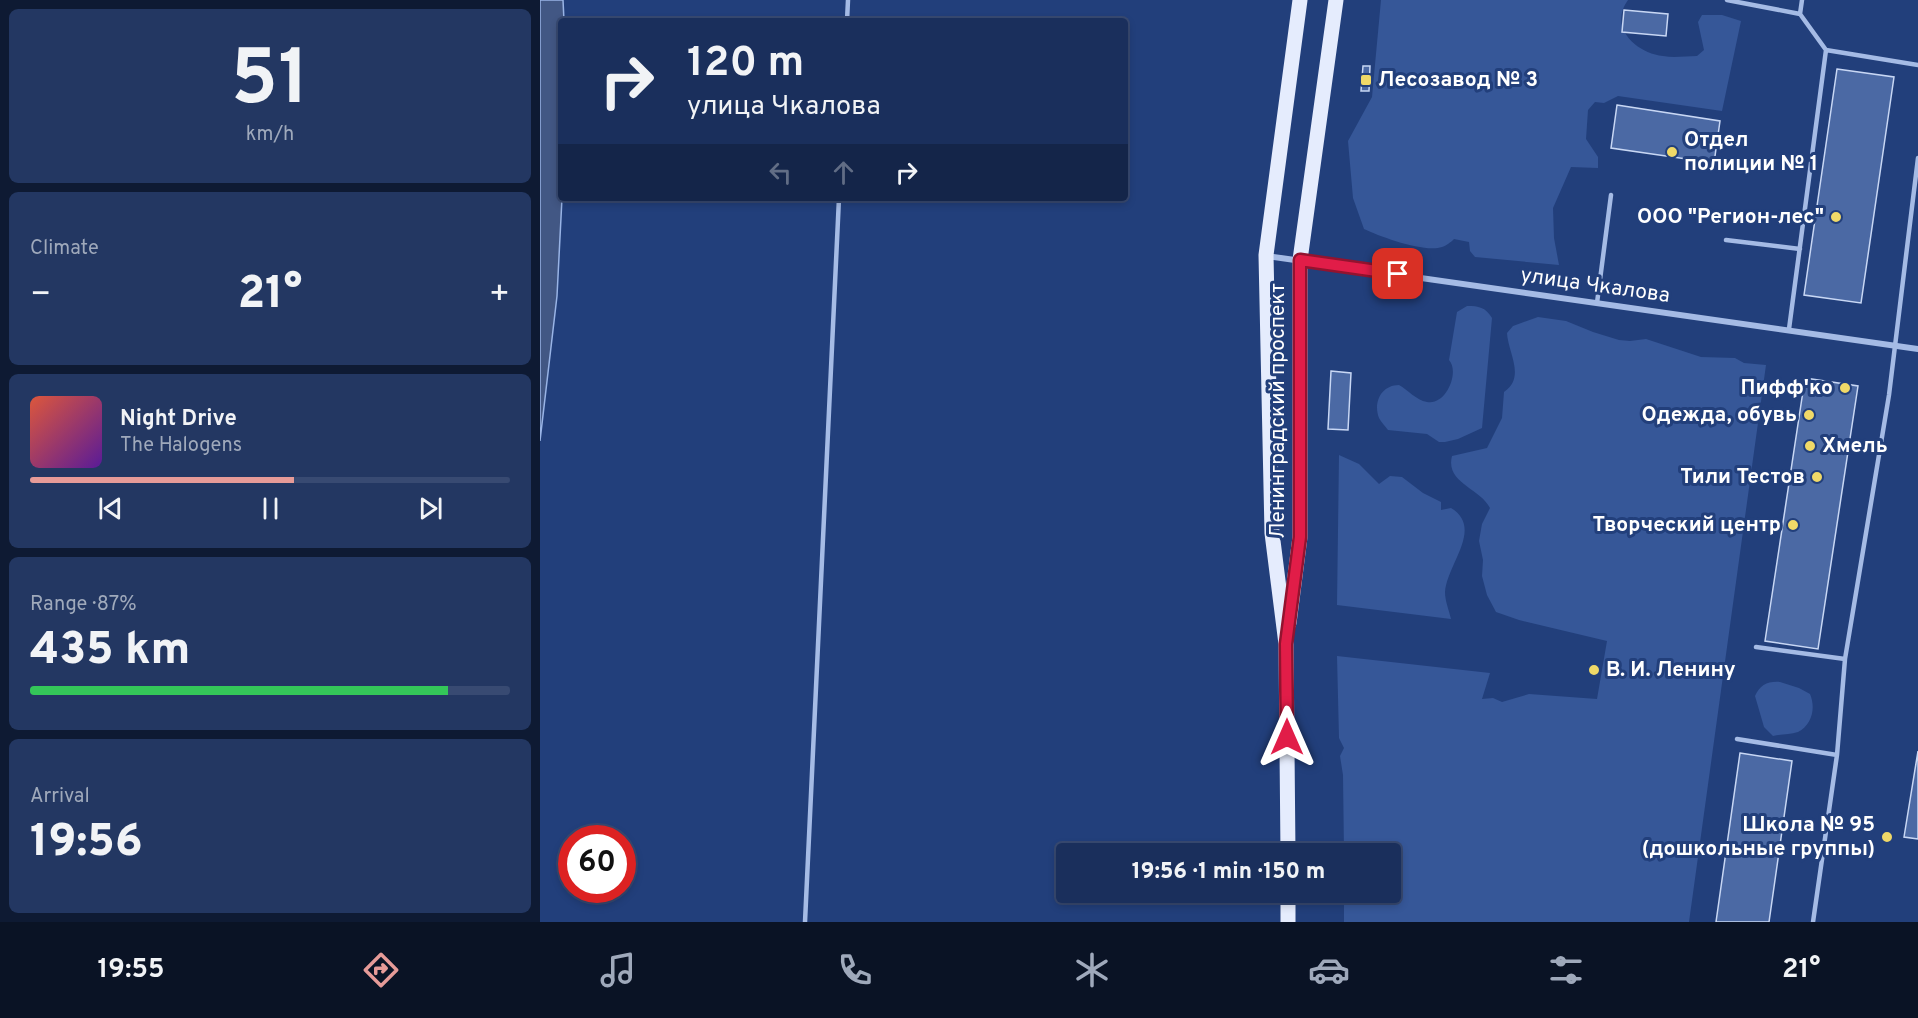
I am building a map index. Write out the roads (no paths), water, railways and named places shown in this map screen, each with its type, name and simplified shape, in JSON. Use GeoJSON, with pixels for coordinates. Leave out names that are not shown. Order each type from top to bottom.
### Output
{"type":"FeatureCollection","features":[{"type":"Feature","properties":{"kind":"main road","name":"Ленинградский проспект"},"geometry":{"type":"LineString","coordinates":[[1288,843],[1286,644],[1272,532],[1266,255],[1300,0]]}},
{"type":"Feature","properties":{"kind":"main road","name":"Ленинградский проспект"},"geometry":{"type":"LineString","coordinates":[[1286,644],[1300,537],[1300,260],[1336,0]]}},
{"type":"Feature","properties":{"kind":"main road"},"geometry":{"type":"LineString","coordinates":[[1288,903],[1288,922]]}},
{"type":"Feature","properties":{"kind":"street","name":"улица Чкалова"},"geometry":{"type":"LineString","coordinates":[[1266,255],[1918,349]]}},
{"type":"Feature","properties":{"kind":"lane"},"geometry":{"type":"LineString","coordinates":[[847,18],[848,0]]}},
{"type":"Feature","properties":{"kind":"lane"},"geometry":{"type":"LineString","coordinates":[[1726,0],[1800,14],[1826,50],[1789,329]]}},
{"type":"Feature","properties":{"kind":"lane"},"geometry":{"type":"LineString","coordinates":[[1800,14],[1802,0]]}},
{"type":"Feature","properties":{"kind":"lane"},"geometry":{"type":"LineString","coordinates":[[1826,50],[1918,65]]}},
{"type":"Feature","properties":{"kind":"lane"},"geometry":{"type":"LineString","coordinates":[[1813,922],[1837,755],[1845,659],[1889,395],[1918,158]]}},
{"type":"Feature","properties":{"kind":"lane"},"geometry":{"type":"LineString","coordinates":[[1597,303],[1611,195]]}},
{"type":"Feature","properties":{"kind":"lane"},"geometry":{"type":"LineString","coordinates":[[805,922],[839,201]]}},
{"type":"Feature","properties":{"kind":"lane"},"geometry":{"type":"LineString","coordinates":[[1726,240],[1800,249]]}},
{"type":"Feature","properties":{"kind":"lane"},"geometry":{"type":"LineString","coordinates":[[1756,647],[1845,659]]}},
{"type":"Feature","properties":{"kind":"lane"},"geometry":{"type":"LineString","coordinates":[[1737,739],[1837,755]]}},
{"type":"Feature","properties":{"kind":"place","name":"Лесозавод № 3"},"geometry":{"type":"Point","coordinates":[1366,80]}},
{"type":"Feature","properties":{"kind":"place","name":"Отдел полиции № 1"},"geometry":{"type":"Point","coordinates":[1672,152]}},
{"type":"Feature","properties":{"kind":"place","name":"ООО \"Регион-лес\""},"geometry":{"type":"Point","coordinates":[1836,217]}},
{"type":"Feature","properties":{"kind":"place","name":"Пифф'ко"},"geometry":{"type":"Point","coordinates":[1845,388]}},
{"type":"Feature","properties":{"kind":"place","name":"Одежда, обувь"},"geometry":{"type":"Point","coordinates":[1809,415]}},
{"type":"Feature","properties":{"kind":"place","name":"Хмель"},"geometry":{"type":"Point","coordinates":[1810,446]}},
{"type":"Feature","properties":{"kind":"place","name":"Тили Тестов"},"geometry":{"type":"Point","coordinates":[1817,477]}},
{"type":"Feature","properties":{"kind":"place","name":"Творческий центр"},"geometry":{"type":"Point","coordinates":[1793,525]}},
{"type":"Feature","properties":{"kind":"place","name":"В. И. Ленину"},"geometry":{"type":"Point","coordinates":[1594,670]}},
{"type":"Feature","properties":{"kind":"place","name":"Школа № 95 (дошкольные группы)"},"geometry":{"type":"Point","coordinates":[1887,837]}}]}
